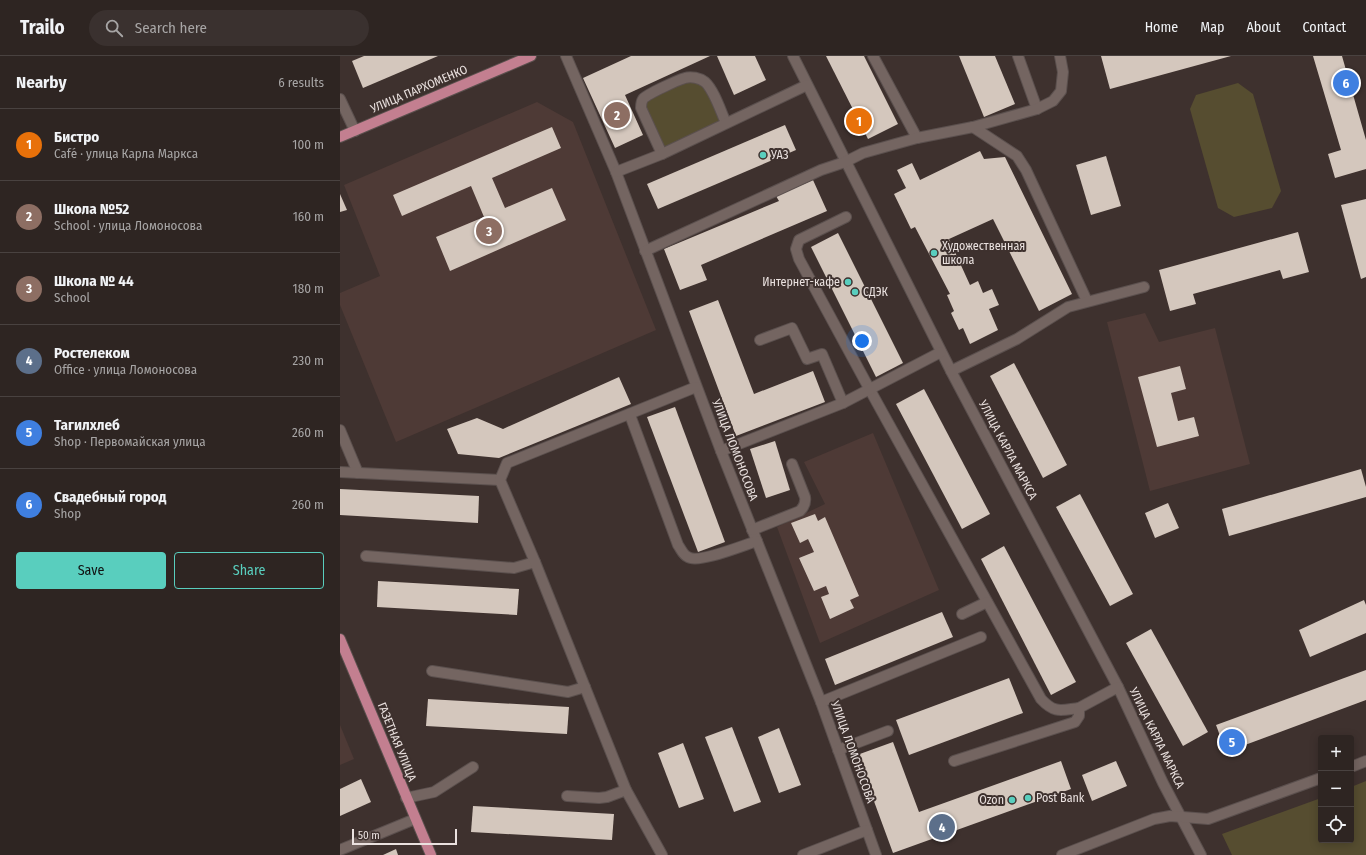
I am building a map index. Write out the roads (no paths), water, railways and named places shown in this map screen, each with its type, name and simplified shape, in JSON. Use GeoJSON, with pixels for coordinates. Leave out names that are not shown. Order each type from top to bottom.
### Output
{"type":"FeatureCollection","features":[{"type":"Feature","properties":{"kind":"main road","name":"УЛИЦА ПАРХОМЕНКО"},"geometry":{"type":"LineString","coordinates":[[340,138],[531,56]]}},
{"type":"Feature","properties":{"kind":"main road","name":"ГАЗЕТНАЯ УЛИЦА"},"geometry":{"type":"LineString","coordinates":[[340,639],[431,855]]}},
{"type":"Feature","properties":{"kind":"street","name":"УЛИЦА ЛОМОНОСОВА"},"geometry":{"type":"LineString","coordinates":[[566,56],[616,172],[696,387],[821,702],[876,855]]}},
{"type":"Feature","properties":{"kind":"street","name":"УЛИЦА КАРЛА МАРКСА"},"geometry":{"type":"LineString","coordinates":[[793,56],[941,352],[1118,687],[1163,782],[1201,855]]}},
{"type":"Feature","properties":{"kind":"street"},"geometry":{"type":"LineString","coordinates":[[873,56],[916,138]]}},
{"type":"Feature","properties":{"kind":"street"},"geometry":{"type":"LineString","coordinates":[[1018,56],[1038,109]]}},
{"type":"Feature","properties":{"kind":"street"},"geometry":{"type":"LineString","coordinates":[[645,251],[821,170],[845,162],[863,153],[916,138],[973,127],[1038,109],[1053,101],[1061,91],[1064,72],[1060,56]]}},
{"type":"Feature","properties":{"kind":"street"},"geometry":{"type":"LineString","coordinates":[[662,154],[641,108],[641,102],[648,95],[685,78],[693,77],[700,79],[705,82],[711,91],[726,124]]}},
{"type":"Feature","properties":{"kind":"street"},"geometry":{"type":"LineString","coordinates":[[616,172],[662,154],[807,85]]}},
{"type":"Feature","properties":{"kind":"street"},"geometry":{"type":"LineString","coordinates":[[340,99],[355,131]]}},
{"type":"Feature","properties":{"kind":"street"},"geometry":{"type":"LineString","coordinates":[[973,127],[1017,156],[1026,170],[1087,301]]}},
{"type":"Feature","properties":{"kind":"street"},"geometry":{"type":"LineString","coordinates":[[846,217],[798,240],[796,249],[799,259],[1041,699],[1049,708],[1057,710],[1079,708],[1118,687]]}},
{"type":"Feature","properties":{"kind":"street"},"geometry":{"type":"LineString","coordinates":[[951,371],[1018,339],[1068,307],[1144,287]]}},
{"type":"Feature","properties":{"kind":"street"},"geometry":{"type":"LineString","coordinates":[[760,340],[792,328],[807,359],[822,354],[843,403]]}},
{"type":"Feature","properties":{"kind":"street"},"geometry":{"type":"LineString","coordinates":[[721,451],[843,403],[941,352]]}},
{"type":"Feature","properties":{"kind":"street"},"geometry":{"type":"LineString","coordinates":[[662,855],[626,790],[535,562],[500,480],[507,463],[630,415],[696,387]]}},
{"type":"Feature","properties":{"kind":"street"},"geometry":{"type":"LineString","coordinates":[[630,415],[678,545],[689,558],[701,559],[757,541]]}},
{"type":"Feature","properties":{"kind":"street"},"geometry":{"type":"LineString","coordinates":[[340,430],[358,473]]}},
{"type":"Feature","properties":{"kind":"street"},"geometry":{"type":"LineString","coordinates":[[752,530],[800,511],[803,508],[805,504],[805,497],[792,464]]}},
{"type":"Feature","properties":{"kind":"street"},"geometry":{"type":"LineString","coordinates":[[340,472],[500,480]]}},
{"type":"Feature","properties":{"kind":"street"},"geometry":{"type":"LineString","coordinates":[[366,556],[508,568],[514,568],[535,562]]}},
{"type":"Feature","properties":{"kind":"street"},"geometry":{"type":"LineString","coordinates":[[962,614],[987,602]]}},
{"type":"Feature","properties":{"kind":"street"},"geometry":{"type":"LineString","coordinates":[[821,702],[982,637]]}},
{"type":"Feature","properties":{"kind":"street"},"geometry":{"type":"LineString","coordinates":[[432,670],[568,692],[585,687]]}},
{"type":"Feature","properties":{"kind":"street"},"geometry":{"type":"LineString","coordinates":[[954,761],[1075,722],[1079,716],[1079,708]]}},
{"type":"Feature","properties":{"kind":"street"},"geometry":{"type":"LineString","coordinates":[[838,750],[888,731]]}},
{"type":"Feature","properties":{"kind":"street"},"geometry":{"type":"LineString","coordinates":[[1354,766],[1366,761]]}},
{"type":"Feature","properties":{"kind":"street"},"geometry":{"type":"LineString","coordinates":[[406,798],[434,792],[473,767]]}},
{"type":"Feature","properties":{"kind":"street"},"geometry":{"type":"LineString","coordinates":[[1062,855],[1081,852],[1154,819],[1170,816],[1208,818],[1318,779]]}},
{"type":"Feature","properties":{"kind":"street"},"geometry":{"type":"LineString","coordinates":[[567,796],[599,798],[608,797],[626,790]]}},
{"type":"Feature","properties":{"kind":"street"},"geometry":{"type":"LineString","coordinates":[[340,850],[415,820]]}},
{"type":"Feature","properties":{"kind":"street"},"geometry":{"type":"LineString","coordinates":[[803,855],[867,830]]}},
{"type":"Feature","properties":{"kind":"place","name":"Свадебный город"},"geometry":{"type":"Point","coordinates":[1346,83]}},
{"type":"Feature","properties":{"kind":"place","name":"Школа №52"},"geometry":{"type":"Point","coordinates":[617,115]}},
{"type":"Feature","properties":{"kind":"place","name":"Бистро"},"geometry":{"type":"Point","coordinates":[859,121]}},
{"type":"Feature","properties":{"kind":"place","name":"УАЗ"},"geometry":{"type":"Point","coordinates":[763,155]}},
{"type":"Feature","properties":{"kind":"place","name":"Школа № 44"},"geometry":{"type":"Point","coordinates":[489,231]}},
{"type":"Feature","properties":{"kind":"place","name":"Художественная школа"},"geometry":{"type":"Point","coordinates":[934,253]}},
{"type":"Feature","properties":{"kind":"place","name":"Интернет-кафе"},"geometry":{"type":"Point","coordinates":[848,282]}},
{"type":"Feature","properties":{"kind":"place","name":"СДЭК"},"geometry":{"type":"Point","coordinates":[855,292]}},
{"type":"Feature","properties":{"kind":"place","name":"Тагилхлеб"},"geometry":{"type":"Point","coordinates":[1232,742]}},
{"type":"Feature","properties":{"kind":"place","name":"Post Bank"},"geometry":{"type":"Point","coordinates":[1028,798]}},
{"type":"Feature","properties":{"kind":"place","name":"Ozon"},"geometry":{"type":"Point","coordinates":[1012,800]}},
{"type":"Feature","properties":{"kind":"place","name":"Ростелеком"},"geometry":{"type":"Point","coordinates":[942,827]}}]}
